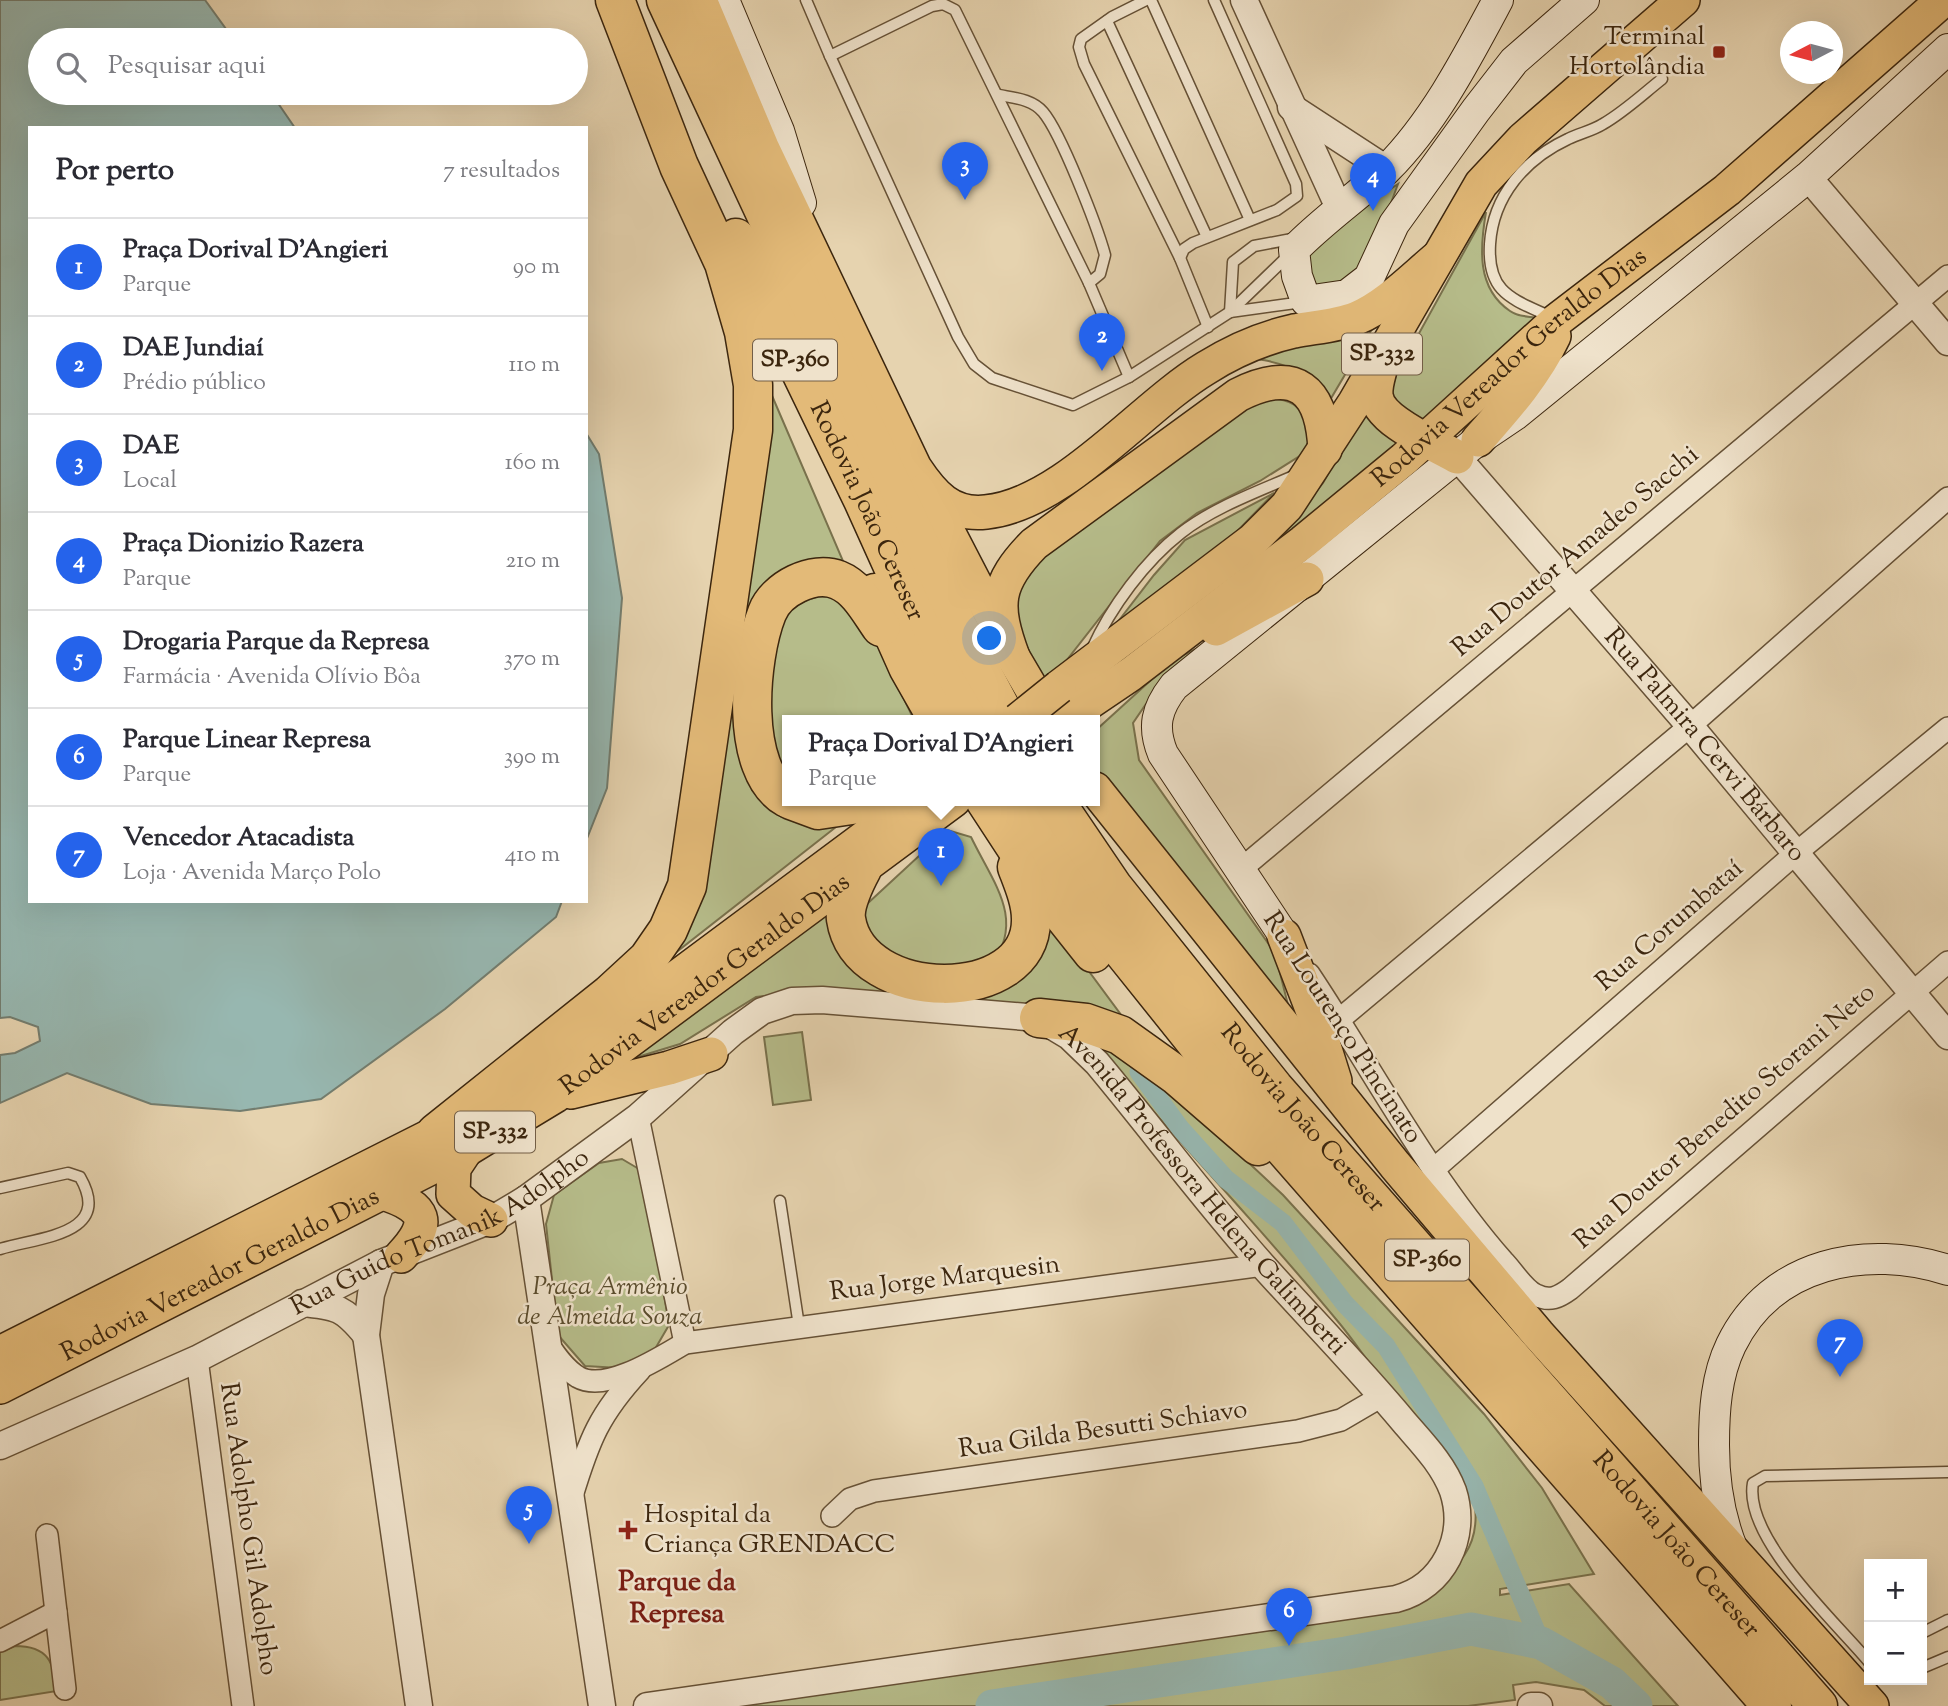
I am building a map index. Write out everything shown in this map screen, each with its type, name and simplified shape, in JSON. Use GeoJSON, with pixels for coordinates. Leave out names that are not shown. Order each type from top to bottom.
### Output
{"type":"FeatureCollection","features":[{"type":"Feature","properties":{"kind":"highway"},"geometry":{"type":"LineString","coordinates":[[615,0],[679,166],[908,667]]}},
{"type":"Feature","properties":{"kind":"highway","name":"Rodovia João Cereser"},"geometry":{"type":"LineString","coordinates":[[621,0],[863,500],[942,675],[965,715]]}},
{"type":"Feature","properties":{"kind":"highway","name":"Rodovia João Cereser"},"geometry":{"type":"LineString","coordinates":[[666,0],[957,625],[1004,715]]}},
{"type":"Feature","properties":{"kind":"highway"},"geometry":{"type":"LineString","coordinates":[[451,1141],[648,959],[668,930],[687,886],[753,430],[753,385],[746,345],[724,263]]}},
{"type":"Feature","properties":{"kind":"highway"},"geometry":{"type":"LineString","coordinates":[[782,794],[767,782],[753,738],[758,650],[767,611],[787,587],[821,578],[838,580],[860,596],[908,667],[936,715]]}},
{"type":"Feature","properties":{"kind":"highway"},"geometry":{"type":"LineString","coordinates":[[807,806],[818,810],[845,806]]}},
{"type":"Feature","properties":{"kind":"highway"},"geometry":{"type":"LineString","coordinates":[[993,806],[1010,818],[1047,895],[1225,1118]]}},
{"type":"Feature","properties":{"kind":"highway","name":"Rodovia João Cereser"},"geometry":{"type":"LineString","coordinates":[[1058,806],[1113,887],[1274,1087],[1818,1706]]}},
{"type":"Feature","properties":{"kind":"highway"},"geometry":{"type":"LineString","coordinates":[[862,869],[846,918],[857,948],[872,964],[906,979],[958,984],[994,976],[1022,951],[1031,920],[1010,818]]}},
{"type":"Feature","properties":{"kind":"highway","name":"Rodovia João Cereser"},"geometry":{"type":"LineString","coordinates":[[1010,818],[1346,1221],[1772,1706]]}},
{"type":"Feature","properties":{"kind":"highway"},"geometry":{"type":"LineString","coordinates":[[1039,1018],[1086,1023],[1120,1035],[1176,1075],[1346,1221]]}},
{"type":"Feature","properties":{"kind":"highway"},"geometry":{"type":"LineString","coordinates":[[1686,1608],[1755,1706]]}},
{"type":"Feature","properties":{"kind":"main road"},"geometry":{"type":"LineString","coordinates":[[700,0],[762,146],[915,468],[1013,657],[1066,701]]}},
{"type":"Feature","properties":{"kind":"main road"},"geometry":{"type":"LineString","coordinates":[[724,0],[779,131],[820,267]]}},
{"type":"Feature","properties":{"kind":"main road"},"geometry":{"type":"LineString","coordinates":[[1498,0],[1438,104],[1416,136],[1386,169],[1301,243],[1297,276],[1306,301],[1347,295],[1368,278],[1394,224],[1514,61],[1584,0]]}},
{"type":"Feature","properties":{"kind":"main road","name":"Rodovia Vereador Geraldo Dias"},"geometry":{"type":"LineString","coordinates":[[1066,701],[1253,540],[1287,506],[1321,458],[1437,258],[1484,205],[1497,164],[1683,0]]}},
{"type":"Feature","properties":{"kind":"main road","name":"Rodovia Vereador Geraldo Dias"},"geometry":{"type":"LineString","coordinates":[[1031,715],[1131,674],[1303,542],[1427,439],[1557,320],[1727,190],[1943,0]]}},
{"type":"Feature","properties":{"kind":"main road"},"geometry":{"type":"LineString","coordinates":[[1131,674],[1307,579],[1467,449],[1515,415],[1808,177],[1948,49]]}},
{"type":"Feature","properties":{"kind":"main road"},"geometry":{"type":"LineString","coordinates":[[915,468],[930,491],[944,504],[963,512],[987,512],[1013,505],[1049,488],[1203,369],[1251,344],[1358,318],[1437,258]]}},
{"type":"Feature","properties":{"kind":"main road"},"geometry":{"type":"LineString","coordinates":[[1467,449],[1510,404],[1541,363],[1554,336],[1557,320]]}},
{"type":"Feature","properties":{"kind":"main road"},"geometry":{"type":"LineString","coordinates":[[1385,349],[1376,394],[1379,408],[1389,418],[1427,439],[1467,449]]}},
{"type":"Feature","properties":{"kind":"main road"},"geometry":{"type":"LineString","coordinates":[[1013,657],[1001,625],[1003,584],[1012,566],[1034,544],[1238,395],[1276,381],[1292,383],[1307,391],[1318,406],[1324,423],[1321,458]]}},
{"type":"Feature","properties":{"kind":"main road","name":"Rua Lourenço Pincinato"},"geometry":{"type":"LineString","coordinates":[[1284,936],[1163,754],[1155,727],[1157,714],[1174,687],[1307,579]]}},
{"type":"Feature","properties":{"kind":"main road"},"geometry":{"type":"LineString","coordinates":[[1100,795],[1339,1096],[1538,1334],[1872,1706]]}},
{"type":"Feature","properties":{"kind":"main road","name":"Rodovia Vereador Geraldo Dias"},"geometry":{"type":"LineString","coordinates":[[0,1387],[383,1193],[538,1077],[932,806]]}},
{"type":"Feature","properties":{"kind":"main road","name":"Rodovia Vereador Geraldo Dias"},"geometry":{"type":"LineString","coordinates":[[0,1353],[451,1141],[555,1097],[862,869],[933,806]]}},
{"type":"Feature","properties":{"kind":"main road"},"geometry":{"type":"LineString","coordinates":[[1284,936],[1315,1017],[1339,1096]]}},
{"type":"Feature","properties":{"kind":"main road"},"geometry":{"type":"LineString","coordinates":[[555,1097],[669,1068],[710,1054]]}},
{"type":"Feature","properties":{"kind":"main road"},"geometry":{"type":"LineString","coordinates":[[451,1141],[453,1194],[472,1211],[491,1220]]}},
{"type":"Feature","properties":{"kind":"main road"},"geometry":{"type":"LineString","coordinates":[[383,1193],[411,1203],[421,1217],[422,1229],[417,1238],[391,1259]]}},
{"type":"Feature","properties":{"kind":"main road"},"geometry":{"type":"LineString","coordinates":[[1736,1557],[1721,1520],[1714,1458],[1719,1382],[1731,1345],[1767,1299],[1808,1270],[1864,1258],[1921,1261],[1948,1270]]}},
{"type":"Feature","properties":{"kind":"main road"},"geometry":{"type":"LineString","coordinates":[[0,1334],[64,1321]]}},
{"type":"Feature","properties":{"kind":"street"},"geometry":{"type":"LineString","coordinates":[[1244,0],[1290,106],[1340,210]]}},
{"type":"Feature","properties":{"kind":"street"},"geometry":{"type":"LineString","coordinates":[[1290,106],[1386,169]]}},
{"type":"Feature","properties":{"kind":"street"},"geometry":{"type":"LineString","coordinates":[[1808,177],[1948,342]]}},
{"type":"Feature","properties":{"kind":"street","name":"Rua Doutor Amadeo Sacchi"},"geometry":{"type":"LineString","coordinates":[[1240,870],[1948,276]]}},
{"type":"Feature","properties":{"kind":"street","name":"Rua Palmira Cervi Bárbaro"},"geometry":{"type":"LineString","coordinates":[[1467,449],[1574,590],[1948,1036]]}},
{"type":"Feature","properties":{"kind":"street"},"geometry":{"type":"LineString","coordinates":[[1340,1019],[1690,726],[1948,498]]}},
{"type":"Feature","properties":{"kind":"street","name":"Rua Corumbataí"},"geometry":{"type":"LineString","coordinates":[[1433,1170],[1796,853],[1948,727]]}},
{"type":"Feature","properties":{"kind":"street","name":"Rua Lourenço Pincinato"},"geometry":{"type":"LineString","coordinates":[[1284,936],[1340,1019],[1433,1170],[1475,1228],[1533,1294]]}},
{"type":"Feature","properties":{"kind":"street","name":"Rua Doutor Benedito Storani Neto"},"geometry":{"type":"LineString","coordinates":[[1533,1294],[1547,1299],[1559,1297],[1570,1289],[1948,962]]}},
{"type":"Feature","properties":{"kind":"street","name":"Rua Guido Tomanik Adolpho"},"geometry":{"type":"LineString","coordinates":[[0,1447],[197,1359],[300,1303],[391,1259],[491,1220],[526,1199],[638,1117],[733,1032],[762,1011],[792,1001],[855,1003]]}},
{"type":"Feature","properties":{"kind":"street","name":"Avenida Professora Helena Galimberti"},"geometry":{"type":"LineString","coordinates":[[647,1706],[1396,1600],[1412,1595],[1433,1578],[1454,1545],[1456,1503],[1446,1475],[1382,1396],[1263,1265],[1097,1063],[1069,1036],[1039,1018],[855,1003]]}},
{"type":"Feature","properties":{"kind":"street"},"geometry":{"type":"LineString","coordinates":[[638,1117],[685,1343]]}},
{"type":"Feature","properties":{"kind":"street"},"geometry":{"type":"LineString","coordinates":[[526,1199],[545,1341],[602,1706]]}},
{"type":"Feature","properties":{"kind":"street"},"geometry":{"type":"LineString","coordinates":[[391,1259],[371,1294],[366,1335],[419,1706]]}},
{"type":"Feature","properties":{"kind":"street","name":"Rua Jorge Marquesin"},"geometry":{"type":"LineString","coordinates":[[545,1341],[562,1363],[579,1378],[615,1377],[641,1368],[685,1343],[1263,1265]]}},
{"type":"Feature","properties":{"kind":"street"},"geometry":{"type":"LineString","coordinates":[[300,1303],[334,1306],[349,1314],[366,1335]]}},
{"type":"Feature","properties":{"kind":"street","name":"Rua Adolpho Gil Adolpho"},"geometry":{"type":"LineString","coordinates":[[197,1359],[243,1706]]}},
{"type":"Feature","properties":{"kind":"street","name":"Rua Jorge Marquesin"},"geometry":{"type":"LineString","coordinates":[[571,1499],[591,1436],[604,1410],[641,1368]]}},
{"type":"Feature","properties":{"kind":"street","name":"Rua Gilda Besutti Schiavo"},"geometry":{"type":"LineString","coordinates":[[832,1516],[850,1499],[874,1490],[1298,1431],[1341,1420],[1382,1396]]}},
{"type":"Feature","properties":{"kind":"street"},"geometry":{"type":"LineString","coordinates":[[47,1535],[65,1689]]}},
{"type":"Feature","properties":{"kind":"street"},"geometry":{"type":"LineString","coordinates":[[0,1641],[57,1612]]}},
{"type":"Feature","properties":{"kind":"street"},"geometry":{"type":"LineString","coordinates":[[1531,1706],[1538,1706]]}},
{"type":"Feature","properties":{"kind":"lane"},"geometry":{"type":"LineString","coordinates":[[806,0],[958,337],[974,364],[999,381],[1073,405],[1129,377],[1230,312],[1301,243]]}},
{"type":"Feature","properties":{"kind":"lane"},"geometry":{"type":"LineString","coordinates":[[1208,327],[1180,258],[1084,64],[1079,47],[1081,39],[1107,21],[1149,0],[1250,220]]}},
{"type":"Feature","properties":{"kind":"lane"},"geometry":{"type":"LineString","coordinates":[[1180,258],[1184,249],[1291,203],[1297,196],[1296,184],[1214,0]]}},
{"type":"Feature","properties":{"kind":"lane"},"geometry":{"type":"LineString","coordinates":[[830,56],[943,4],[955,9],[1089,283],[1129,377]]}},
{"type":"Feature","properties":{"kind":"lane"},"geometry":{"type":"LineString","coordinates":[[1107,21],[1207,237]]}},
{"type":"Feature","properties":{"kind":"lane"},"geometry":{"type":"LineString","coordinates":[[1580,74],[1599,62],[1620,57]]}},
{"type":"Feature","properties":{"kind":"lane"},"geometry":{"type":"LineString","coordinates":[[1557,320],[1515,302],[1500,289],[1493,277],[1489,258],[1491,224],[1484,205],[1535,159],[1567,139],[1605,123],[1662,79]]}},
{"type":"Feature","properties":{"kind":"lane"},"geometry":{"type":"LineString","coordinates":[[999,95],[1034,104],[1044,113],[1060,144],[1105,255],[1100,274],[1089,283]]}},
{"type":"Feature","properties":{"kind":"lane"},"geometry":{"type":"LineString","coordinates":[[1523,139],[1540,108]]}},
{"type":"Feature","properties":{"kind":"lane"},"geometry":{"type":"LineString","coordinates":[[1230,312],[1233,262],[1243,253],[1265,242],[1301,243]]}},
{"type":"Feature","properties":{"kind":"lane"},"geometry":{"type":"LineString","coordinates":[[1230,312],[1306,301]]}},
{"type":"Feature","properties":{"kind":"lane"},"geometry":{"type":"LineString","coordinates":[[1066,701],[1102,628],[1134,583],[1182,532],[1321,458]]}},
{"type":"Feature","properties":{"kind":"lane"},"geometry":{"type":"LineString","coordinates":[[0,1188],[68,1173],[80,1177],[87,1189],[88,1208],[83,1221],[71,1231],[0,1249]]}},
{"type":"Feature","properties":{"kind":"lane"},"geometry":{"type":"LineString","coordinates":[[780,1201],[799,1326]]}},
{"type":"Feature","properties":{"kind":"lane"},"geometry":{"type":"LineString","coordinates":[[1864,1655],[1795,1578],[1760,1526],[1753,1502],[1753,1483],[1765,1476],[1948,1472]]}},
{"type":"Feature","properties":{"kind":"lane"},"geometry":{"type":"LineString","coordinates":[[1927,1630],[1948,1620]]}},
{"type":"Feature","properties":{"kind":"lane"},"geometry":{"type":"LineString","coordinates":[[1927,1666],[1948,1657]]}},
{"type":"Feature","properties":{"kind":"green space"},"geometry":{"type":"Polygon","coordinates":[[[1398,184],[1366,270],[1352,287],[1321,289],[1308,277],[1307,258],[1318,238],[1398,184]]]}},
{"type":"Feature","properties":{"kind":"green space"},"geometry":{"type":"Polygon","coordinates":[[[1486,212],[1482,253],[1491,291],[1499,302],[1513,313],[1542,318],[1434,417],[1413,421],[1391,394],[1396,375],[1486,212]]]}},
{"type":"Feature","properties":{"kind":"green space"},"geometry":{"type":"Polygon","coordinates":[[[1385,307],[1330,400],[1307,379],[1287,367],[1265,360],[1234,356],[1385,307]]]}},
{"type":"Feature","properties":{"kind":"green space"},"geometry":{"type":"Polygon","coordinates":[[[770,391],[846,568],[802,563],[736,729],[752,790],[782,815],[850,816],[665,961],[770,391]]]}},
{"type":"Feature","properties":{"kind":"green space"},"geometry":{"type":"Polygon","coordinates":[[[1264,398],[1288,401],[1303,414],[1312,429],[1306,452],[1260,481],[1197,513],[1160,541],[1066,661],[1031,688],[1011,608],[1029,569],[1228,411],[1264,398]]]}},
{"type":"Feature","properties":{"kind":"green space"},"geometry":{"type":"Polygon","coordinates":[[[1369,401],[1406,445],[1259,560],[1323,483],[1369,401]]]}},
{"type":"Feature","properties":{"kind":"green space"},"geometry":{"type":"Polygon","coordinates":[[[1274,493],[1223,546],[1110,632],[1185,540],[1274,493]]]}},
{"type":"Feature","properties":{"kind":"green space"},"geometry":{"type":"Polygon","coordinates":[[[819,596],[838,598],[863,612],[912,715],[782,715],[782,767],[774,756],[768,735],[775,643],[780,623],[792,609],[819,596]]]}},
{"type":"Feature","properties":{"kind":"green space"},"geometry":{"type":"Polygon","coordinates":[[[1231,632],[1159,685],[1133,723],[1139,760],[1275,953],[1298,1045],[1229,957],[1100,776],[1100,726],[1173,660],[1231,632]]]}},
{"type":"Feature","properties":{"kind":"green space"},"geometry":{"type":"Polygon","coordinates":[[[947,830],[971,837],[996,886],[1006,917],[1006,932],[1001,949],[991,966],[881,968],[854,916],[947,830]]]}},
{"type":"Feature","properties":{"kind":"green space"},"geometry":{"type":"Polygon","coordinates":[[[828,906],[943,994],[1051,920],[1133,1031],[808,991],[756,997],[680,1044],[631,1059],[828,906]]]}},
{"type":"Feature","properties":{"kind":"green space"},"geometry":{"type":"Polygon","coordinates":[[[802,1032],[811,1100],[773,1105],[764,1037],[802,1032]]]}},
{"type":"Feature","properties":{"kind":"green space"},"geometry":{"type":"Polygon","coordinates":[[[1086,1037],[1124,1046],[1283,1195],[1484,1414],[1542,1488],[1594,1574],[1500,1589],[1500,1595],[1569,1584],[1678,1706],[1605,1706],[1584,1690],[1536,1682],[1513,1685],[1515,1700],[1468,1706],[681,1706],[1425,1592],[1463,1557],[1474,1535],[1475,1506],[1471,1490],[1453,1459],[1385,1383],[1340,1324],[1278,1251],[1086,1037]]]}},
{"type":"Feature","properties":{"kind":"green space","name":"Praça Armênio de Almeida Souza"},"geometry":{"type":"Polygon","coordinates":[[[622,1159],[644,1172],[669,1325],[655,1349],[620,1368],[585,1366],[558,1335],[546,1224],[554,1195],[599,1163],[622,1159]]]}},
{"type":"Feature","properties":{"kind":"green space"},"geometry":{"type":"Polygon","coordinates":[[[15,1646],[35,1649],[47,1658],[54,1672],[57,1691],[0,1700],[0,1652],[15,1646]]]}},
{"type":"Feature","properties":{"kind":"water"},"geometry":{"type":"Polygon","coordinates":[[[0,0],[205,0],[225,28],[28,28],[28,105],[279,105],[294,126],[28,126],[28,903],[561,903],[556,917],[445,1009],[321,1099],[240,1111],[151,1104],[67,1073],[0,1103],[0,1055],[15,1053],[40,1041],[38,1027],[10,1017],[0,1018],[0,0]]]}},
{"type":"Feature","properties":{"kind":"water"},"geometry":{"type":"Polygon","coordinates":[[[588,436],[599,454],[622,598],[607,788],[588,836],[588,436]]]}},
{"type":"Feature","properties":{"kind":"waterway"},"geometry":{"type":"LineString","coordinates":[[1139,1072],[1180,1128],[1226,1179],[1283,1223],[1345,1304],[1386,1346],[1474,1486],[1541,1643]]}},
{"type":"Feature","properties":{"kind":"waterway"},"geometry":{"type":"LineString","coordinates":[[992,1706],[1346,1653],[1471,1629],[1541,1643],[1612,1683],[1636,1706]]}},
{"type":"Feature","properties":{"kind":"place","name":"Terminal Hortolândia"},"geometry":{"type":"Point","coordinates":[1719,52]}},
{"type":"Feature","properties":{"kind":"place","name":"DAE"},"geometry":{"type":"Point","coordinates":[965,200]}},
{"type":"Feature","properties":{"kind":"place","name":"Praça Dionizio Razera"},"geometry":{"type":"Point","coordinates":[1373,211]}},
{"type":"Feature","properties":{"kind":"place","name":"DAE Jundiaí"},"geometry":{"type":"Point","coordinates":[1102,371]}},
{"type":"Feature","properties":{"kind":"place","name":"Praça Dorival D'Angieri"},"geometry":{"type":"Point","coordinates":[941,886]}},
{"type":"Feature","properties":{"kind":"place","name":"Vencedor Atacadista"},"geometry":{"type":"Point","coordinates":[1840,1377]}},
{"type":"Feature","properties":{"kind":"place","name":"Hospital da Criança GRENDACC"},"geometry":{"type":"Point","coordinates":[628,1530]}},
{"type":"Feature","properties":{"kind":"place","name":"Drogaria Parque da Represa"},"geometry":{"type":"Point","coordinates":[529,1544]}},
{"type":"Feature","properties":{"kind":"place","name":"Parque Linear Represa"},"geometry":{"type":"Point","coordinates":[1289,1646]}},
{"type":"Feature","properties":{"kind":"district","name":"Parque da Represa"},"geometry":{"type":"Point","coordinates":[677,1599]}}]}
